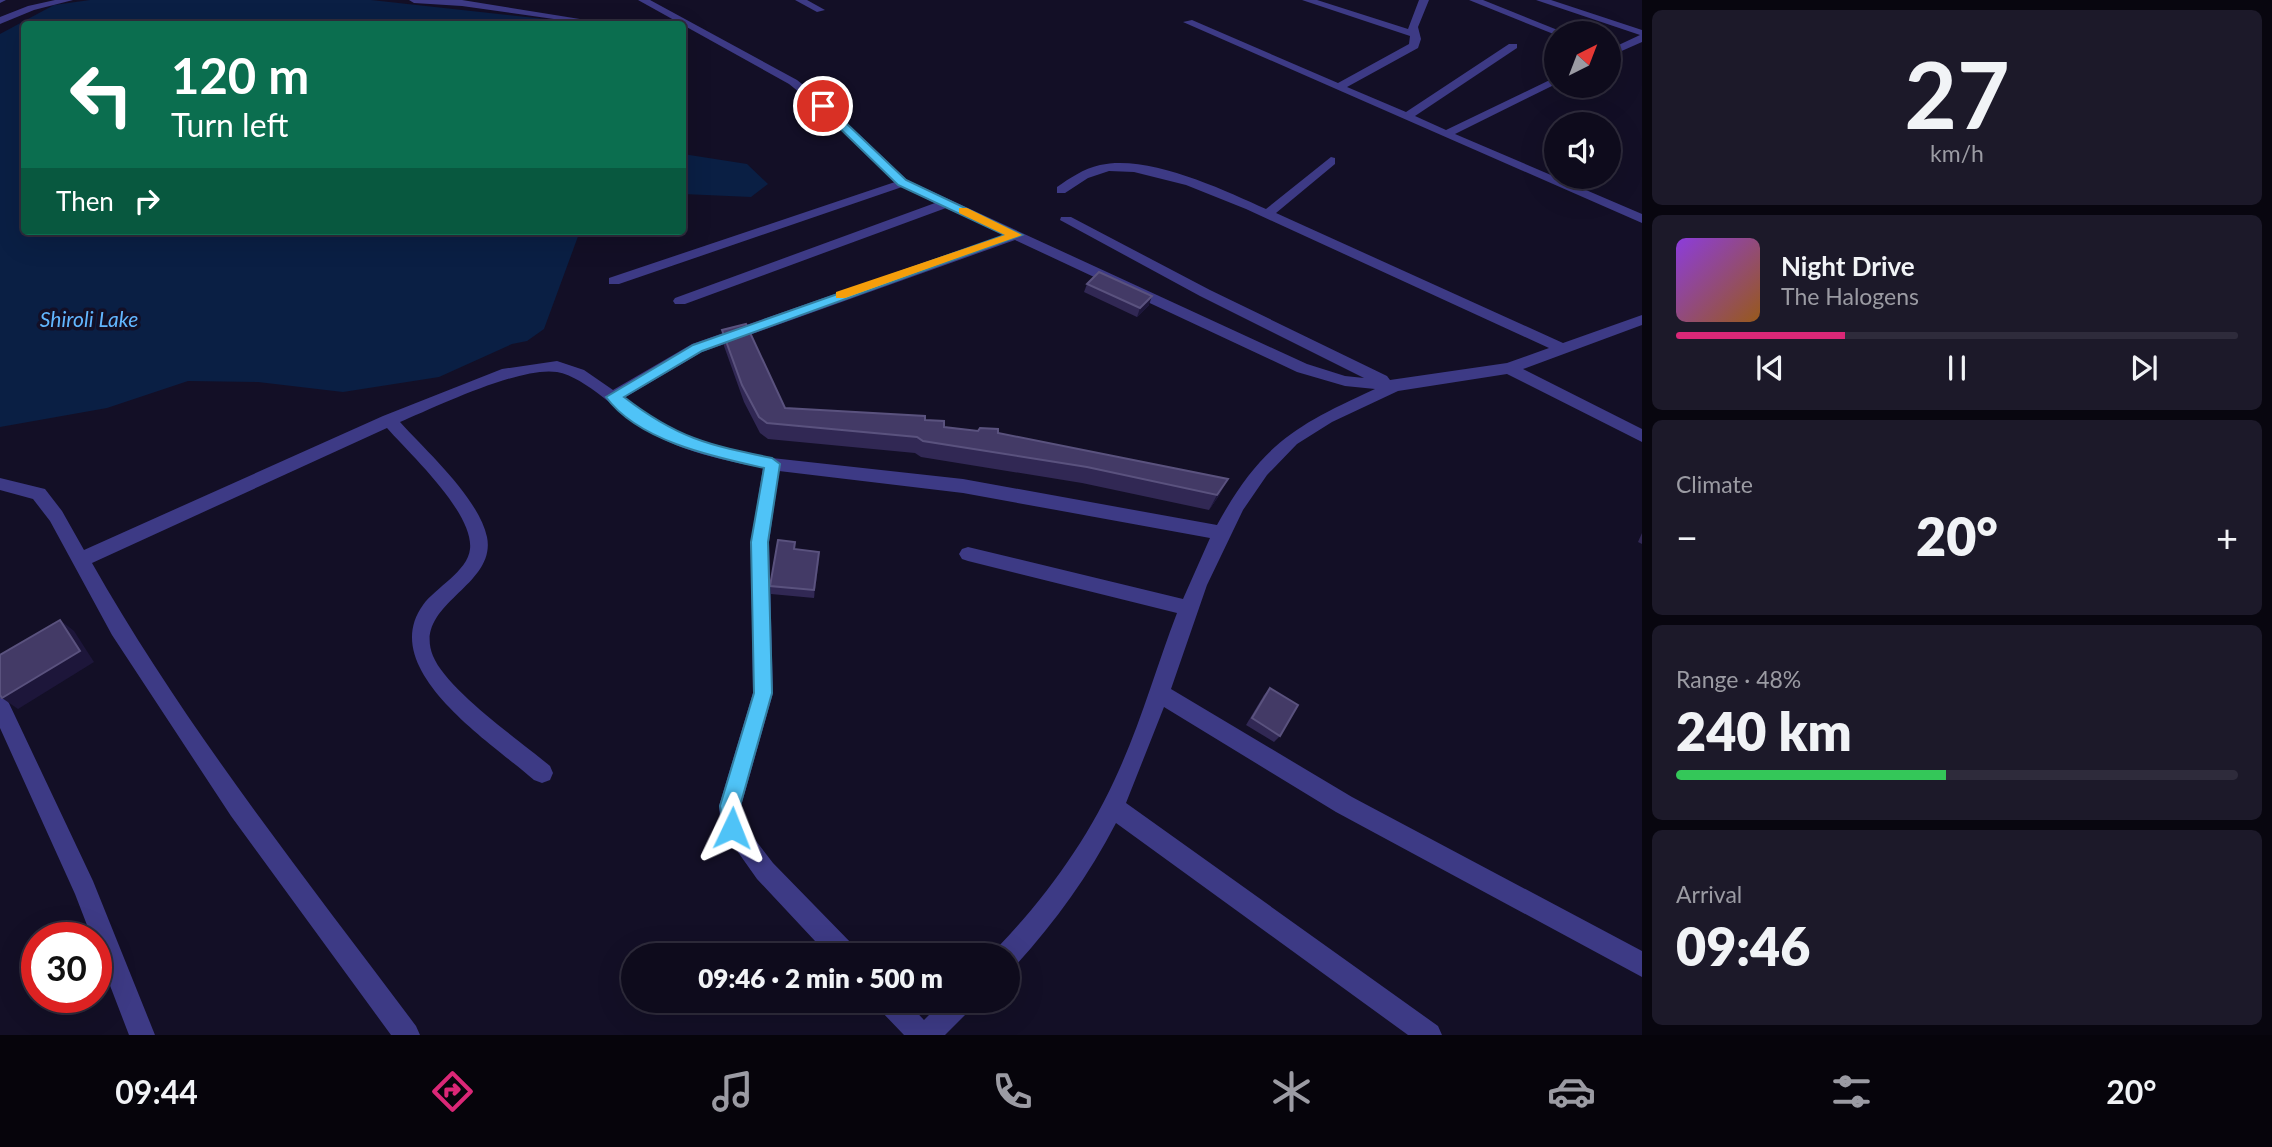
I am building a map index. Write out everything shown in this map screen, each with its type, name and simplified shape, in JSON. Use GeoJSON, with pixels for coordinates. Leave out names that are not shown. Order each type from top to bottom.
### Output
{"type":"FeatureCollection","features":[{"type":"Feature","properties":{"kind":"street"},"geometry":{"type":"LineString","coordinates":[[0,21],[31,8],[68,0]]}},
{"type":"Feature","properties":{"kind":"street"},"geometry":{"type":"LineString","coordinates":[[414,0],[462,3],[585,21]]}},
{"type":"Feature","properties":{"kind":"street"},"geometry":{"type":"LineString","coordinates":[[643,0],[678,21]]}},
{"type":"Feature","properties":{"kind":"street"},"geometry":{"type":"LineString","coordinates":[[800,0],[820,10]]}},
{"type":"Feature","properties":{"kind":"street"},"geometry":{"type":"LineString","coordinates":[[1307,0],[1414,34]]}},
{"type":"Feature","properties":{"kind":"street"},"geometry":{"type":"LineString","coordinates":[[1340,86],[1414,46],[1413,27],[1424,0]]}},
{"type":"Feature","properties":{"kind":"street"},"geometry":{"type":"LineString","coordinates":[[1474,0],[1544,27]]}},
{"type":"Feature","properties":{"kind":"street"},"geometry":{"type":"LineString","coordinates":[[1541,0],[1642,35]]}},
{"type":"Feature","properties":{"kind":"street"},"geometry":{"type":"LineString","coordinates":[[1188,22],[1642,219]]}},
{"type":"Feature","properties":{"kind":"street"},"geometry":{"type":"LineString","coordinates":[[686,26],[793,82],[823,106],[902,183],[1302,368],[1345,381],[1395,386],[1509,368],[1642,320]]}},
{"type":"Feature","properties":{"kind":"street"},"geometry":{"type":"LineString","coordinates":[[1621,46],[1642,35]]}},
{"type":"Feature","properties":{"kind":"street"},"geometry":{"type":"LineString","coordinates":[[1408,116],[1466,80],[1513,46]]}},
{"type":"Feature","properties":{"kind":"street"},"geometry":{"type":"LineString","coordinates":[[1448,133],[1544,86]]}},
{"type":"Feature","properties":{"kind":"street"},"geometry":{"type":"LineString","coordinates":[[1267,214],[1331,161]]}},
{"type":"Feature","properties":{"kind":"street"},"geometry":{"type":"LineString","coordinates":[[1061,190],[1085,174],[1107,167],[1135,168],[1173,178],[1267,214],[1563,349]]}},
{"type":"Feature","properties":{"kind":"street"},"geometry":{"type":"LineString","coordinates":[[614,281],[902,183]]}},
{"type":"Feature","properties":{"kind":"street"},"geometry":{"type":"LineString","coordinates":[[680,301],[946,203]]}},
{"type":"Feature","properties":{"kind":"street"},"geometry":{"type":"LineString","coordinates":[[1066,220],[1205,293],[1395,386]]}},
{"type":"Feature","properties":{"kind":"street"},"geometry":{"type":"LineString","coordinates":[[614,397],[698,348],[1016,235]]}},
{"type":"Feature","properties":{"kind":"street"},"geometry":{"type":"LineString","coordinates":[[80,560],[389,420],[507,373],[557,366],[614,397],[653,427],[705,450],[772,464],[963,486],[1222,533]]}},
{"type":"Feature","properties":{"kind":"street"},"geometry":{"type":"LineString","coordinates":[[1509,368],[1642,436]]}},
{"type":"Feature","properties":{"kind":"street"},"geometry":{"type":"LineString","coordinates":[[1018,943],[1075,875],[1114,808],[1160,693],[1189,608],[1222,533],[1255,481],[1292,439],[1395,386]]}},
{"type":"Feature","properties":{"kind":"street"},"geometry":{"type":"LineString","coordinates":[[389,420],[458,500],[477,530],[479,549],[470,567],[428,614],[419,637],[426,663],[452,693],[542,772]]}},
{"type":"Feature","properties":{"kind":"street"},"geometry":{"type":"LineString","coordinates":[[772,464],[760,542],[763,693],[730,806],[732,828],[765,871],[834,943]]}},
{"type":"Feature","properties":{"kind":"street"},"geometry":{"type":"LineString","coordinates":[[0,484],[39,494],[56,516],[119,629],[239,808],[407,1035]]}},
{"type":"Feature","properties":{"kind":"street"},"geometry":{"type":"LineString","coordinates":[[968,554],[1189,608]]}},
{"type":"Feature","properties":{"kind":"street"},"geometry":{"type":"LineString","coordinates":[[1160,693],[1323,793],[1406,839],[1501,886],[1642,965]]}},
{"type":"Feature","properties":{"kind":"street"},"geometry":{"type":"LineString","coordinates":[[0,706],[85,890],[142,1035]]}},
{"type":"Feature","properties":{"kind":"street"},"geometry":{"type":"LineString","coordinates":[[1114,808],[1429,1035]]}},
{"type":"Feature","properties":{"kind":"street"},"geometry":{"type":"LineString","coordinates":[[900,1013],[921,1035]]}},
{"type":"Feature","properties":{"kind":"street"},"geometry":{"type":"LineString","coordinates":[[927,1035],[949,1013]]}},
{"type":"Feature","properties":{"kind":"water","name":"Shiroli Lake"},"geometry":{"type":"Polygon","coordinates":[[[90,0],[371,0],[563,21],[24,21],[54,5],[90,0]]]}},
{"type":"Feature","properties":{"kind":"water","name":"Shiroli Lake"},"geometry":{"type":"Polygon","coordinates":[[[21,23],[21,235],[579,235],[544,329],[527,341],[512,344],[439,377],[343,392],[258,382],[188,381],[107,408],[0,427],[0,34],[21,23]]]}},
{"type":"Feature","properties":{"kind":"water"},"geometry":{"type":"Polygon","coordinates":[[[686,154],[747,164],[768,184],[751,197],[686,194],[686,154]]]}},
{"type":"Feature","properties":{"kind":"building"},"geometry":{"type":"Polygon","coordinates":[[[1099,272],[1152,296],[1140,308],[1087,284],[1099,272]]]}},
{"type":"Feature","properties":{"kind":"building"},"geometry":{"type":"Polygon","coordinates":[[[746,324],[785,408],[925,416],[925,420],[944,421],[944,427],[978,431],[980,428],[998,429],[998,433],[1228,479],[1217,495],[1087,467],[923,441],[917,437],[767,423],[759,417],[742,385],[722,330],[746,324]]]}},
{"type":"Feature","properties":{"kind":"building"},"geometry":{"type":"Polygon","coordinates":[[[778,540],[795,542],[794,549],[819,552],[814,590],[770,586],[778,540]]]}},
{"type":"Feature","properties":{"kind":"building"},"geometry":{"type":"Polygon","coordinates":[[[60,620],[80,651],[2,698],[0,655],[60,620]]]}},
{"type":"Feature","properties":{"kind":"building"},"geometry":{"type":"Polygon","coordinates":[[[1270,688],[1298,705],[1280,736],[1252,718],[1270,688]]]}},
{"type":"Feature","properties":{"kind":"slow traffic"},"geometry":{"type":"LineString","coordinates":[[841,295],[1016,235],[963,211]]}},
{"type":"Feature","properties":{"kind":"route"},"geometry":{"type":"LineString","coordinates":[[732,828],[730,806],[755,729],[763,693],[760,542],[772,464],[705,450],[653,427],[614,397],[698,348],[1016,235],[902,183],[823,106]]}}]}
